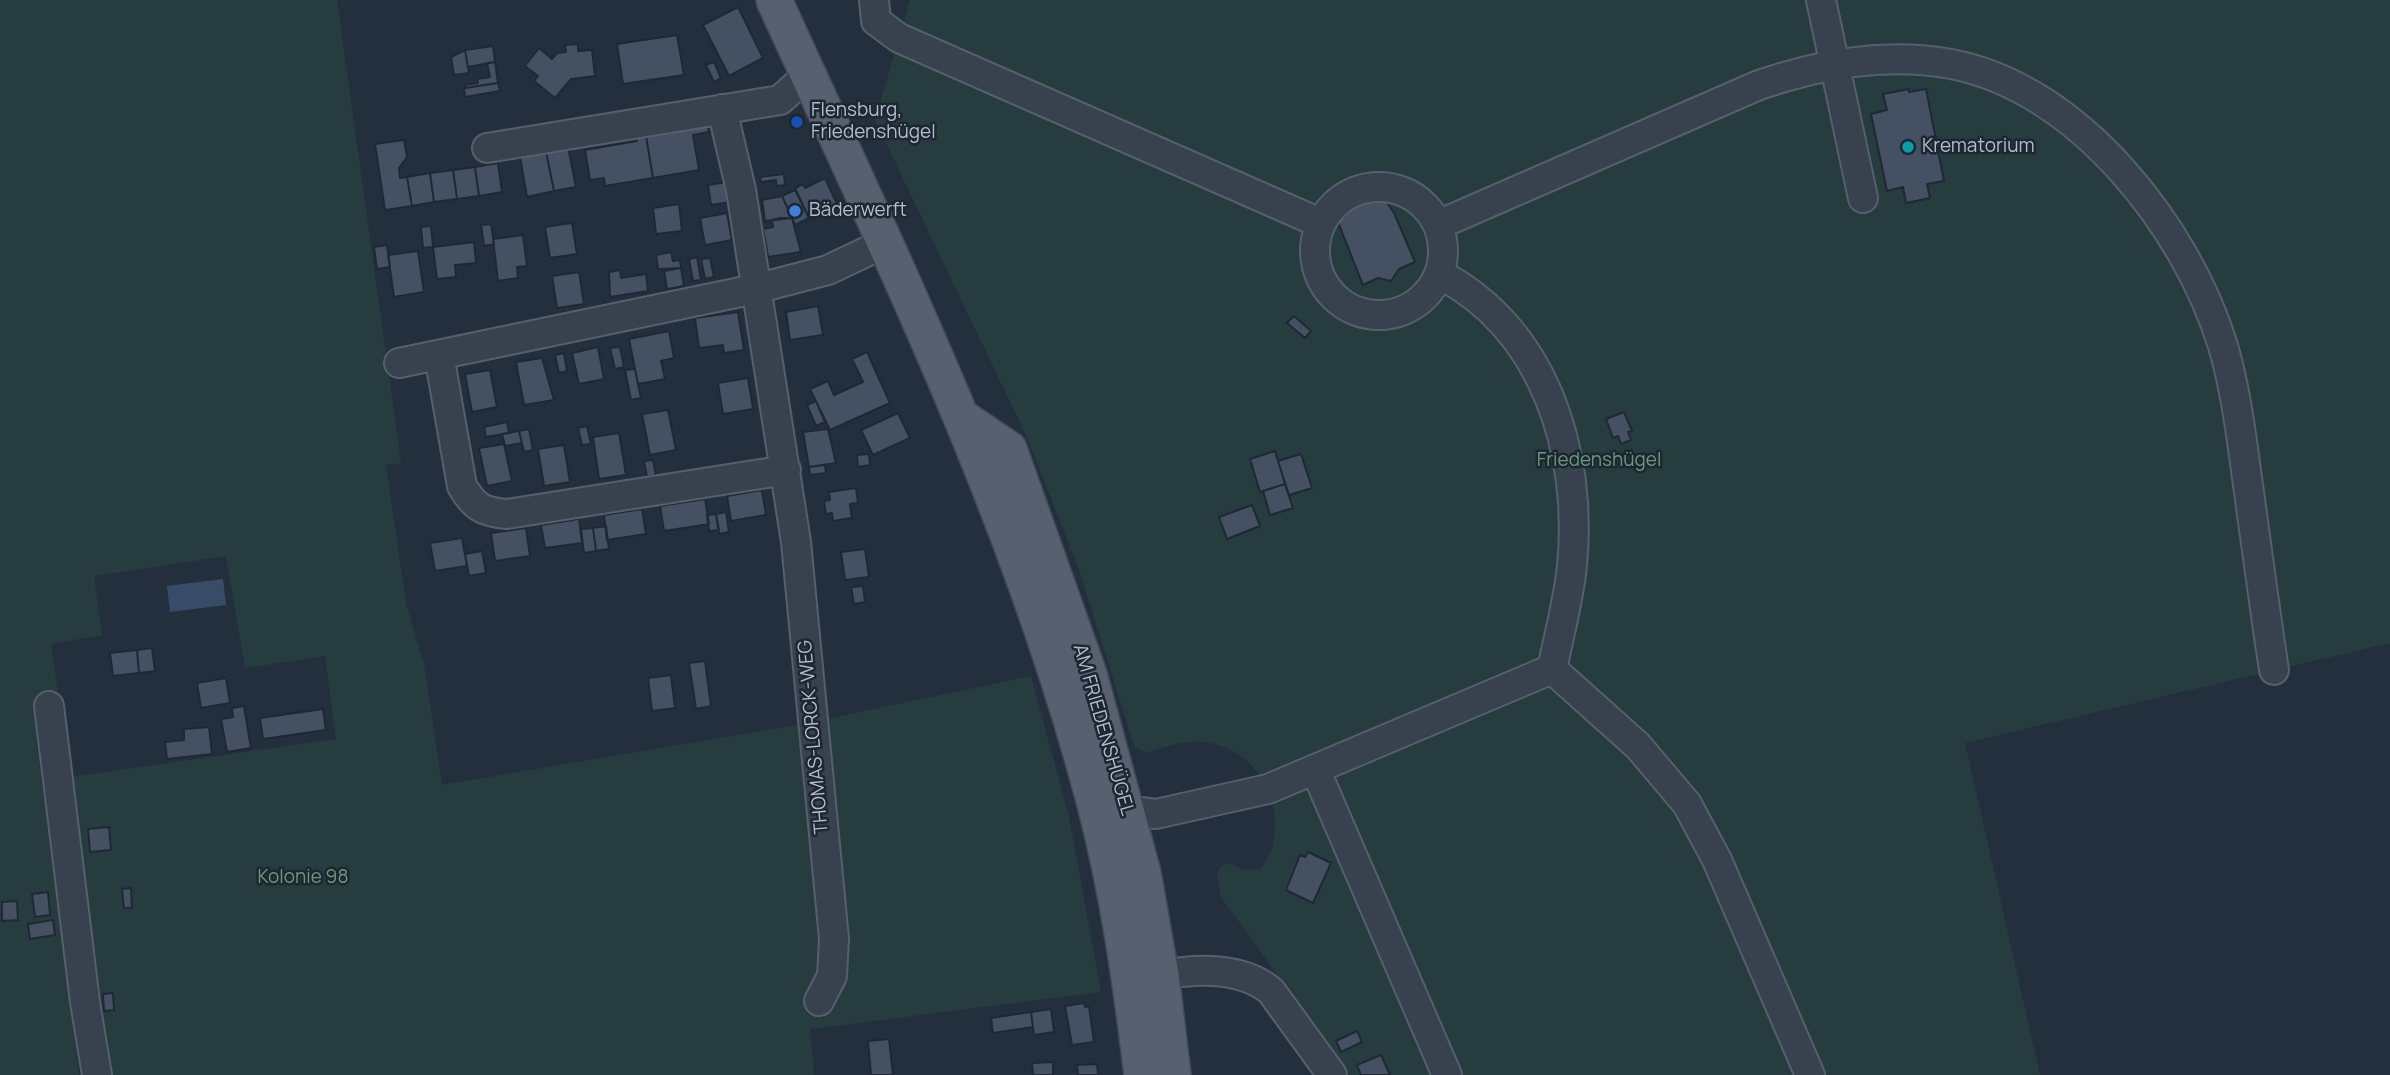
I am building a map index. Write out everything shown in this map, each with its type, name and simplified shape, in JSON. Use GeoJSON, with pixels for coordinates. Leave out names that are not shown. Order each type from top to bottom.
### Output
{"type":"FeatureCollection","features":[{"type":"Feature","properties":{"kind":"main road","name":"AM FRIEDENSHÜGEL"},"geometry":{"type":"LineString","coordinates":[[774,0],[887,242],[962,418],[1012,544],[1056,670],[1111,808],[1145,977],[1173,1075]]}},
{"type":"Feature","properties":{"kind":"main road","name":"AM FRIEDENSHÜGEL"},"geometry":{"type":"LineString","coordinates":[[1142,1075],[1145,977]]}},
{"type":"Feature","properties":{"kind":"street"},"geometry":{"type":"LineString","coordinates":[[874,0],[876,21],[899,38],[1320,223]]}},
{"type":"Feature","properties":{"kind":"street"},"geometry":{"type":"LineString","coordinates":[[1821,0],[1863,198]]}},
{"type":"Feature","properties":{"kind":"street"},"geometry":{"type":"LineString","coordinates":[[1438,225],[1759,85],[1799,72],[1878,59],[1910,59],[1953,64],[2000,79],[2043,103],[2127,175],[2173,236],[2207,299],[2236,398],[2274,670]]}},
{"type":"Feature","properties":{"kind":"street"},"geometry":{"type":"LineString","coordinates":[[486,148],[780,100],[808,75]]}},
{"type":"Feature","properties":{"kind":"street","name":"THOMAS-LORCK-WEG"},"geometry":{"type":"LineString","coordinates":[[722,109],[741,190],[796,542],[834,939],[832,976],[819,1000]]}},
{"type":"Feature","properties":{"kind":"street"},"geometry":{"type":"LineString","coordinates":[[1377,187],[1402,191],[1423,204],[1438,225],[1443,249],[1439,274],[1426,295],[1405,310],[1381,315],[1356,311],[1335,298],[1320,276],[1315,253],[1320,223],[1333,207],[1353,192],[1377,187]]}},
{"type":"Feature","properties":{"kind":"street"},"geometry":{"type":"LineString","coordinates":[[399,363],[755,289],[828,270],[887,242]]}},
{"type":"Feature","properties":{"kind":"street"},"geometry":{"type":"LineString","coordinates":[[1439,274],[1480,298],[1502,320],[1539,373],[1556,414],[1572,479],[1575,515],[1572,567],[1552,669]]}},
{"type":"Feature","properties":{"kind":"street"},"geometry":{"type":"LineString","coordinates":[[439,355],[462,486],[472,504],[486,512],[507,514],[786,470]]}},
{"type":"Feature","properties":{"kind":"street"},"geometry":{"type":"LineString","coordinates":[[1111,808],[1156,814],[1268,789],[1552,669]]}},
{"type":"Feature","properties":{"kind":"street"},"geometry":{"type":"LineString","coordinates":[[1552,669],[1638,746],[1687,804],[1717,860],[1810,1075]]}},
{"type":"Feature","properties":{"kind":"street"},"geometry":{"type":"LineString","coordinates":[[49,706],[82,979],[97,1075]]}},
{"type":"Feature","properties":{"kind":"street"},"geometry":{"type":"LineString","coordinates":[[1315,769],[1447,1075]]}},
{"type":"Feature","properties":{"kind":"street"},"geometry":{"type":"LineString","coordinates":[[1145,977],[1227,972],[1259,981],[1271,990],[1332,1075]]}},
{"type":"Feature","properties":{"kind":"green space","name":"Kolonie 98"},"geometry":{"type":"Polygon","coordinates":[[[0,0],[337,0],[401,463],[386,465],[406,603],[424,664],[442,785],[803,724],[1031,676],[1069,817],[1101,992],[810,1029],[814,1075],[112,1075],[70,777],[336,739],[325,656],[245,668],[226,556],[94,576],[102,635],[51,644],[64,735],[36,737],[79,1075],[0,1075],[0,0]]]}},
{"type":"Feature","properties":{"kind":"green space","name":"Friedenshügel"},"geometry":{"type":"Polygon","coordinates":[[[910,0],[2390,0],[2390,643],[1965,743],[2040,1075],[1350,1075],[1221,897],[1217,875],[1221,866],[1229,863],[1245,870],[1261,869],[1272,848],[1274,811],[1263,780],[1242,756],[1210,743],[1186,743],[1147,753],[1134,746],[1080,572],[1026,435],[875,120],[910,0]]]}},
{"type":"Feature","properties":{"kind":"water"},"geometry":{"type":"Polygon","coordinates":[[[223,579],[226,605],[170,612],[167,586],[223,579]]]}},
{"type":"Feature","properties":{"kind":"building"},"geometry":{"type":"Polygon","coordinates":[[[738,7],[763,58],[729,76],[703,25],[738,7]]]}},
{"type":"Feature","properties":{"kind":"building"},"geometry":{"type":"Polygon","coordinates":[[[677,35],[684,75],[623,84],[617,44],[677,35]]]}},
{"type":"Feature","properties":{"kind":"building"},"geometry":{"type":"Polygon","coordinates":[[[578,44],[578,51],[592,50],[595,76],[571,79],[555,98],[534,81],[538,76],[525,66],[539,48],[552,59],[557,53],[566,52],[565,45],[578,44]]]}},
{"type":"Feature","properties":{"kind":"building"},"geometry":{"type":"Polygon","coordinates":[[[493,46],[495,62],[468,67],[465,50],[493,46]]]}},
{"type":"Feature","properties":{"kind":"building"},"geometry":{"type":"Polygon","coordinates":[[[465,50],[469,73],[454,75],[451,57],[465,50]]]}},
{"type":"Feature","properties":{"kind":"building"},"geometry":{"type":"Polygon","coordinates":[[[495,62],[498,83],[465,88],[465,85],[478,83],[477,79],[490,77],[487,63],[495,62]]]}},
{"type":"Feature","properties":{"kind":"building"},"geometry":{"type":"Polygon","coordinates":[[[714,62],[721,78],[714,82],[706,65],[714,62]]]}},
{"type":"Feature","properties":{"kind":"building"},"geometry":{"type":"Polygon","coordinates":[[[498,83],[500,91],[465,97],[464,88],[498,83]]]}},
{"type":"Feature","properties":{"kind":"building","name":"Krematorium"},"geometry":{"type":"Polygon","coordinates":[[[1909,89],[1909,92],[1926,89],[1944,181],[1927,184],[1930,198],[1906,203],[1903,187],[1887,191],[1871,114],[1887,110],[1883,94],[1909,89]]]}},
{"type":"Feature","properties":{"kind":"building"},"geometry":{"type":"Polygon","coordinates":[[[706,117],[709,132],[693,135],[699,170],[653,178],[645,130],[706,117]]]}},
{"type":"Feature","properties":{"kind":"building"},"geometry":{"type":"Polygon","coordinates":[[[645,130],[653,178],[605,186],[604,178],[590,180],[585,150],[637,141],[636,132],[645,130]]]}},
{"type":"Feature","properties":{"kind":"building"},"geometry":{"type":"Polygon","coordinates":[[[404,140],[407,157],[399,168],[400,178],[407,177],[412,206],[385,210],[375,144],[404,140]]]}},
{"type":"Feature","properties":{"kind":"building"},"geometry":{"type":"Polygon","coordinates":[[[568,147],[576,187],[554,191],[546,152],[568,147]]]}},
{"type":"Feature","properties":{"kind":"building"},"geometry":{"type":"Polygon","coordinates":[[[546,152],[554,191],[527,197],[520,157],[546,152]]]}},
{"type":"Feature","properties":{"kind":"building"},"geometry":{"type":"Polygon","coordinates":[[[498,163],[502,192],[479,196],[475,167],[498,163]]]}},
{"type":"Feature","properties":{"kind":"building"},"geometry":{"type":"Polygon","coordinates":[[[475,167],[479,196],[457,199],[453,170],[475,167]]]}},
{"type":"Feature","properties":{"kind":"building"},"geometry":{"type":"Polygon","coordinates":[[[453,170],[457,199],[434,202],[430,173],[453,170]]]}},
{"type":"Feature","properties":{"kind":"building"},"geometry":{"type":"Polygon","coordinates":[[[430,173],[434,202],[412,206],[407,177],[430,173]]]}},
{"type":"Feature","properties":{"kind":"building"},"geometry":{"type":"Polygon","coordinates":[[[784,174],[785,185],[776,186],[776,180],[761,182],[760,177],[784,174]]]}},
{"type":"Feature","properties":{"kind":"building"},"geometry":{"type":"Polygon","coordinates":[[[825,178],[838,206],[810,220],[795,188],[803,184],[805,188],[825,178]]]}},
{"type":"Feature","properties":{"kind":"building"},"geometry":{"type":"Polygon","coordinates":[[[727,182],[730,202],[711,205],[708,185],[727,182]]]}},
{"type":"Feature","properties":{"kind":"building"},"geometry":{"type":"Polygon","coordinates":[[[795,190],[809,218],[795,225],[782,196],[795,190]]]}},
{"type":"Feature","properties":{"kind":"building"},"geometry":{"type":"Polygon","coordinates":[[[782,196],[792,218],[765,221],[762,200],[782,196]]]}},
{"type":"Feature","properties":{"kind":"building"},"geometry":{"type":"Polygon","coordinates":[[[1376,200],[1386,201],[1394,213],[1415,262],[1399,269],[1391,281],[1378,278],[1363,285],[1338,222],[1354,207],[1376,200]]]}},
{"type":"Feature","properties":{"kind":"building"},"geometry":{"type":"Polygon","coordinates":[[[679,204],[682,231],[656,234],[653,208],[679,204]]]}},
{"type":"Feature","properties":{"kind":"building"},"geometry":{"type":"Polygon","coordinates":[[[727,213],[732,240],[705,245],[700,218],[727,213]]]}},
{"type":"Feature","properties":{"kind":"building"},"geometry":{"type":"Polygon","coordinates":[[[792,218],[801,252],[768,257],[763,229],[773,227],[772,220],[792,218]]]}},
{"type":"Feature","properties":{"kind":"building"},"geometry":{"type":"Polygon","coordinates":[[[572,223],[577,254],[550,258],[545,227],[572,223]]]}},
{"type":"Feature","properties":{"kind":"building"},"geometry":{"type":"Polygon","coordinates":[[[491,224],[494,244],[484,246],[481,225],[491,224]]]}},
{"type":"Feature","properties":{"kind":"building"},"geometry":{"type":"Polygon","coordinates":[[[431,226],[433,247],[423,248],[421,227],[431,226]]]}},
{"type":"Feature","properties":{"kind":"building"},"geometry":{"type":"Polygon","coordinates":[[[523,235],[527,266],[517,267],[518,278],[498,281],[493,239],[523,235]]]}},
{"type":"Feature","properties":{"kind":"building"},"geometry":{"type":"Polygon","coordinates":[[[474,242],[476,263],[455,265],[456,277],[437,279],[433,247],[474,242]]]}},
{"type":"Feature","properties":{"kind":"building"},"geometry":{"type":"Polygon","coordinates":[[[387,245],[390,267],[377,269],[374,247],[387,245]]]}},
{"type":"Feature","properties":{"kind":"building"},"geometry":{"type":"Polygon","coordinates":[[[418,251],[424,292],[394,297],[388,255],[418,251]]]}},
{"type":"Feature","properties":{"kind":"building"},"geometry":{"type":"Polygon","coordinates":[[[671,252],[673,261],[680,260],[681,268],[658,269],[656,255],[671,252]]]}},
{"type":"Feature","properties":{"kind":"building"},"geometry":{"type":"Polygon","coordinates":[[[697,257],[701,280],[693,281],[689,259],[697,257]]]}},
{"type":"Feature","properties":{"kind":"building"},"geometry":{"type":"Polygon","coordinates":[[[710,258],[714,277],[705,279],[701,259],[710,258]]]}},
{"type":"Feature","properties":{"kind":"building"},"geometry":{"type":"Polygon","coordinates":[[[681,268],[684,286],[667,289],[664,271],[681,268]]]}},
{"type":"Feature","properties":{"kind":"building"},"geometry":{"type":"Polygon","coordinates":[[[620,270],[621,278],[646,274],[648,291],[610,297],[609,272],[620,270]]]}},
{"type":"Feature","properties":{"kind":"building"},"geometry":{"type":"Polygon","coordinates":[[[579,272],[584,304],[557,308],[552,276],[579,272]]]}},
{"type":"Feature","properties":{"kind":"building"},"geometry":{"type":"Polygon","coordinates":[[[818,306],[823,335],[790,340],[786,312],[818,306]]]}},
{"type":"Feature","properties":{"kind":"building"},"geometry":{"type":"Polygon","coordinates":[[[738,312],[744,350],[724,353],[723,345],[699,348],[695,318],[738,312]]]}},
{"type":"Feature","properties":{"kind":"building"},"geometry":{"type":"Polygon","coordinates":[[[1294,316],[1311,331],[1305,338],[1287,323],[1294,316]]]}},
{"type":"Feature","properties":{"kind":"building"},"geometry":{"type":"Polygon","coordinates":[[[669,331],[674,358],[661,361],[665,379],[638,384],[629,339],[669,331]]]}},
{"type":"Feature","properties":{"kind":"building"},"geometry":{"type":"Polygon","coordinates":[[[598,347],[604,379],[579,384],[572,353],[598,347]]]}},
{"type":"Feature","properties":{"kind":"building"},"geometry":{"type":"Polygon","coordinates":[[[620,347],[624,367],[615,369],[610,348],[620,347]]]}},
{"type":"Feature","properties":{"kind":"building"},"geometry":{"type":"Polygon","coordinates":[[[867,352],[890,403],[830,430],[810,389],[828,381],[834,395],[863,382],[852,359],[867,352]]]}},
{"type":"Feature","properties":{"kind":"building"},"geometry":{"type":"Polygon","coordinates":[[[564,353],[567,371],[559,373],[555,355],[564,353]]]}},
{"type":"Feature","properties":{"kind":"building"},"geometry":{"type":"Polygon","coordinates":[[[542,358],[554,400],[524,405],[516,362],[542,358]]]}},
{"type":"Feature","properties":{"kind":"building"},"geometry":{"type":"Polygon","coordinates":[[[635,369],[641,398],[631,400],[625,370],[635,369]]]}},
{"type":"Feature","properties":{"kind":"building"},"geometry":{"type":"Polygon","coordinates":[[[490,370],[497,407],[472,412],[465,374],[490,370]]]}},
{"type":"Feature","properties":{"kind":"building"},"geometry":{"type":"Polygon","coordinates":[[[748,378],[753,409],[723,414],[718,383],[748,378]]]}},
{"type":"Feature","properties":{"kind":"building"},"geometry":{"type":"Polygon","coordinates":[[[816,401],[825,422],[816,426],[807,405],[816,401]]]}},
{"type":"Feature","properties":{"kind":"building"},"geometry":{"type":"Polygon","coordinates":[[[668,410],[676,450],[650,455],[642,414],[668,410]]]}},
{"type":"Feature","properties":{"kind":"building"},"geometry":{"type":"Polygon","coordinates":[[[1624,412],[1632,431],[1628,432],[1631,440],[1621,444],[1618,436],[1613,438],[1606,419],[1624,412]]]}},
{"type":"Feature","properties":{"kind":"building"},"geometry":{"type":"Polygon","coordinates":[[[898,413],[910,438],[873,455],[861,430],[898,413]]]}},
{"type":"Feature","properties":{"kind":"building"},"geometry":{"type":"Polygon","coordinates":[[[507,422],[509,433],[486,437],[484,427],[507,422]]]}},
{"type":"Feature","properties":{"kind":"building"},"geometry":{"type":"Polygon","coordinates":[[[587,426],[591,444],[582,445],[578,428],[587,426]]]}},
{"type":"Feature","properties":{"kind":"building"},"geometry":{"type":"Polygon","coordinates":[[[529,429],[533,450],[524,452],[519,431],[529,429]]]}},
{"type":"Feature","properties":{"kind":"building"},"geometry":{"type":"Polygon","coordinates":[[[828,429],[836,463],[809,467],[803,432],[828,429]]]}},
{"type":"Feature","properties":{"kind":"building"},"geometry":{"type":"Polygon","coordinates":[[[519,431],[522,443],[505,446],[502,434],[519,431]]]}},
{"type":"Feature","properties":{"kind":"building"},"geometry":{"type":"Polygon","coordinates":[[[619,433],[626,475],[599,479],[593,437],[619,433]]]}},
{"type":"Feature","properties":{"kind":"building"},"geometry":{"type":"Polygon","coordinates":[[[504,444],[512,481],[487,486],[479,448],[504,444]]]}},
{"type":"Feature","properties":{"kind":"building"},"geometry":{"type":"Polygon","coordinates":[[[564,445],[570,482],[544,486],[538,449],[564,445]]]}},
{"type":"Feature","properties":{"kind":"building"},"geometry":{"type":"Polygon","coordinates":[[[1275,451],[1285,484],[1260,492],[1250,459],[1275,451]]]}},
{"type":"Feature","properties":{"kind":"building"},"geometry":{"type":"Polygon","coordinates":[[[869,454],[870,465],[858,467],[857,455],[869,454]]]}},
{"type":"Feature","properties":{"kind":"building"},"geometry":{"type":"Polygon","coordinates":[[[1301,454],[1312,488],[1289,495],[1278,461],[1301,454]]]}},
{"type":"Feature","properties":{"kind":"building"},"geometry":{"type":"Polygon","coordinates":[[[653,460],[656,475],[647,477],[644,461],[653,460]]]}},
{"type":"Feature","properties":{"kind":"building"},"geometry":{"type":"Polygon","coordinates":[[[825,465],[826,473],[810,475],[809,467],[825,465]]]}},
{"type":"Feature","properties":{"kind":"building"},"geometry":{"type":"Polygon","coordinates":[[[1285,484],[1293,508],[1270,515],[1263,491],[1285,484]]]}},
{"type":"Feature","properties":{"kind":"building"},"geometry":{"type":"Polygon","coordinates":[[[856,488],[858,503],[850,504],[852,518],[833,521],[832,513],[826,514],[824,501],[830,500],[829,492],[856,488]]]}},
{"type":"Feature","properties":{"kind":"building"},"geometry":{"type":"Polygon","coordinates":[[[762,490],[766,515],[731,521],[727,496],[762,490]]]}},
{"type":"Feature","properties":{"kind":"building"},"geometry":{"type":"Polygon","coordinates":[[[705,499],[709,524],[664,531],[660,506],[705,499]]]}},
{"type":"Feature","properties":{"kind":"building"},"geometry":{"type":"Polygon","coordinates":[[[1252,505],[1260,526],[1227,539],[1219,517],[1252,505]]]}},
{"type":"Feature","properties":{"kind":"building"},"geometry":{"type":"Polygon","coordinates":[[[642,509],[646,534],[607,540],[604,515],[642,509]]]}},
{"type":"Feature","properties":{"kind":"building"},"geometry":{"type":"Polygon","coordinates":[[[726,512],[729,532],[719,534],[716,514],[726,512]]]}},
{"type":"Feature","properties":{"kind":"building"},"geometry":{"type":"Polygon","coordinates":[[[716,514],[719,530],[709,531],[707,515],[716,514]]]}},
{"type":"Feature","properties":{"kind":"building"},"geometry":{"type":"Polygon","coordinates":[[[579,519],[582,543],[545,548],[541,525],[579,519]]]}},
{"type":"Feature","properties":{"kind":"building"},"geometry":{"type":"Polygon","coordinates":[[[606,526],[609,549],[596,551],[593,528],[606,526]]]}},
{"type":"Feature","properties":{"kind":"building"},"geometry":{"type":"Polygon","coordinates":[[[526,528],[530,556],[495,561],[491,533],[526,528]]]}},
{"type":"Feature","properties":{"kind":"building"},"geometry":{"type":"Polygon","coordinates":[[[593,528],[596,551],[584,553],[581,529],[593,528]]]}},
{"type":"Feature","properties":{"kind":"building"},"geometry":{"type":"Polygon","coordinates":[[[462,538],[467,566],[435,571],[430,543],[462,538]]]}},
{"type":"Feature","properties":{"kind":"building"},"geometry":{"type":"Polygon","coordinates":[[[865,549],[869,577],[845,580],[841,552],[865,549]]]}},
{"type":"Feature","properties":{"kind":"building"},"geometry":{"type":"Polygon","coordinates":[[[482,551],[486,573],[469,576],[465,554],[482,551]]]}},
{"type":"Feature","properties":{"kind":"building"},"geometry":{"type":"Polygon","coordinates":[[[863,586],[865,602],[854,604],[851,587],[863,586]]]}},
{"type":"Feature","properties":{"kind":"building"},"geometry":{"type":"Polygon","coordinates":[[[152,648],[155,671],[139,673],[137,650],[152,648]]]}},
{"type":"Feature","properties":{"kind":"building"},"geometry":{"type":"Polygon","coordinates":[[[137,650],[139,673],[113,676],[110,653],[137,650]]]}},
{"type":"Feature","properties":{"kind":"building"},"geometry":{"type":"Polygon","coordinates":[[[705,661],[711,706],[696,709],[689,663],[705,661]]]}},
{"type":"Feature","properties":{"kind":"building"},"geometry":{"type":"Polygon","coordinates":[[[671,675],[675,708],[652,711],[648,678],[671,675]]]}},
{"type":"Feature","properties":{"kind":"building"},"geometry":{"type":"Polygon","coordinates":[[[226,678],[230,703],[201,708],[197,683],[226,678]]]}},
{"type":"Feature","properties":{"kind":"building"},"geometry":{"type":"Polygon","coordinates":[[[244,706],[251,748],[227,752],[221,719],[233,717],[232,708],[244,706]]]}},
{"type":"Feature","properties":{"kind":"building"},"geometry":{"type":"Polygon","coordinates":[[[323,709],[326,730],[263,739],[260,718],[323,709]]]}},
{"type":"Feature","properties":{"kind":"building"},"geometry":{"type":"Polygon","coordinates":[[[209,727],[212,754],[167,759],[165,742],[184,740],[184,729],[209,727]]]}},
{"type":"Feature","properties":{"kind":"building"},"geometry":{"type":"Polygon","coordinates":[[[109,827],[111,850],[90,852],[88,829],[109,827]]]}},
{"type":"Feature","properties":{"kind":"building"},"geometry":{"type":"Polygon","coordinates":[[[1308,852],[1331,863],[1313,903],[1286,890],[1300,855],[1305,857],[1308,852]]]}},
{"type":"Feature","properties":{"kind":"building"},"geometry":{"type":"Polygon","coordinates":[[[131,888],[132,908],[124,908],[122,889],[131,888]]]}},
{"type":"Feature","properties":{"kind":"building"},"geometry":{"type":"Polygon","coordinates":[[[48,892],[50,915],[35,917],[32,894],[48,892]]]}},
{"type":"Feature","properties":{"kind":"building"},"geometry":{"type":"Polygon","coordinates":[[[17,901],[18,920],[2,921],[2,902],[17,901]]]}},
{"type":"Feature","properties":{"kind":"building"},"geometry":{"type":"Polygon","coordinates":[[[53,920],[55,935],[30,939],[28,924],[53,920]]]}},
{"type":"Feature","properties":{"kind":"building"},"geometry":{"type":"Polygon","coordinates":[[[113,993],[114,1010],[104,1011],[103,994],[113,993]]]}},
{"type":"Feature","properties":{"kind":"building"},"geometry":{"type":"Polygon","coordinates":[[[1084,1003],[1085,1007],[1089,1006],[1094,1042],[1072,1045],[1065,1006],[1084,1003]]]}},
{"type":"Feature","properties":{"kind":"building"},"geometry":{"type":"Polygon","coordinates":[[[1051,1009],[1054,1032],[1034,1035],[1031,1012],[1051,1009]]]}},
{"type":"Feature","properties":{"kind":"building"},"geometry":{"type":"Polygon","coordinates":[[[1031,1012],[1033,1027],[993,1033],[991,1018],[1031,1012]]]}},
{"type":"Feature","properties":{"kind":"building"},"geometry":{"type":"Polygon","coordinates":[[[1357,1031],[1362,1042],[1341,1052],[1336,1041],[1357,1031]]]}},
{"type":"Feature","properties":{"kind":"building"},"geometry":{"type":"Polygon","coordinates":[[[889,1039],[893,1075],[871,1075],[868,1041],[889,1039]]]}},
{"type":"Feature","properties":{"kind":"building"},"geometry":{"type":"Polygon","coordinates":[[[1381,1055],[1390,1075],[1361,1075],[1357,1065],[1381,1055]]]}},
{"type":"Feature","properties":{"kind":"building"},"geometry":{"type":"Polygon","coordinates":[[[1053,1062],[1053,1075],[1033,1075],[1032,1063],[1053,1062]]]}},
{"type":"Feature","properties":{"kind":"building"},"geometry":{"type":"Polygon","coordinates":[[[1097,1064],[1098,1075],[1078,1075],[1077,1065],[1097,1064]]]}},
{"type":"Feature","properties":{"kind":"place","name":"Flensburg, Friedenshügel"},"geometry":{"type":"Point","coordinates":[797,122]}},
{"type":"Feature","properties":{"kind":"place","name":"Krematorium"},"geometry":{"type":"Point","coordinates":[1908,147]}},
{"type":"Feature","properties":{"kind":"place","name":"Bäderwerft"},"geometry":{"type":"Point","coordinates":[795,211]}}]}
